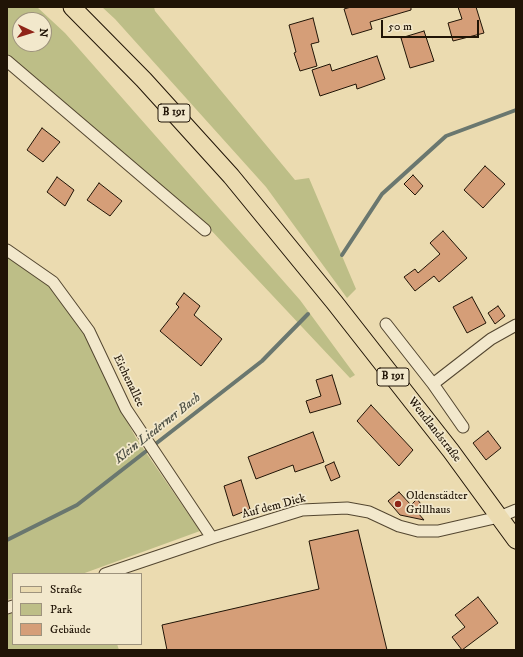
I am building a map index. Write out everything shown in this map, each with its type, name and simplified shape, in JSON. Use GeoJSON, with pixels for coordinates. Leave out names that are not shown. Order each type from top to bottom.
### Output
{"type":"FeatureCollection","features":[{"type":"Feature","properties":{"kind":"main road","name":"Wendlandstraße"},"geometry":{"type":"LineString","coordinates":[[72,7],[144,80],[231,176],[335,303],[451,451],[516,540]]}},
{"type":"Feature","properties":{"kind":"street"},"geometry":{"type":"LineString","coordinates":[[7,61],[205,230]]}},
{"type":"Feature","properties":{"kind":"street","name":"Eichenallee"},"geometry":{"type":"LineString","coordinates":[[7,250],[53,282],[90,331],[126,409],[212,538]]}},
{"type":"Feature","properties":{"kind":"street"},"geometry":{"type":"LineString","coordinates":[[386,324],[433,384],[463,427]]}},
{"type":"Feature","properties":{"kind":"street"},"geometry":{"type":"LineString","coordinates":[[433,384],[491,340],[516,325]]}},
{"type":"Feature","properties":{"kind":"street","name":"Auf dem Diek"},"geometry":{"type":"LineString","coordinates":[[108,573],[302,510],[347,508],[369,512],[399,526],[418,531],[438,532],[499,517],[516,510]]}},
{"type":"Feature","properties":{"kind":"green space"},"geometry":{"type":"Polygon","coordinates":[[[7,7],[37,7],[42,12],[12,12],[12,52],[52,52],[52,21],[65,33],[300,300],[355,375],[350,378],[209,228],[7,55],[7,7]]]}},
{"type":"Feature","properties":{"kind":"green space"},"geometry":{"type":"Polygon","coordinates":[[[102,7],[154,7],[155,11],[295,180],[309,178],[356,289],[347,298],[266,187],[115,19],[102,7]]]}},
{"type":"Feature","properties":{"kind":"green space"},"geometry":{"type":"Polygon","coordinates":[[[7,257],[50,287],[86,336],[136,438],[200,531],[85,573],[12,573],[12,598],[7,600],[7,257]]]}},
{"type":"Feature","properties":{"kind":"green space"},"geometry":{"type":"Polygon","coordinates":[[[12,613],[12,645],[117,645],[119,650],[7,650],[7,615],[12,613]]]}},
{"type":"Feature","properties":{"kind":"building"},"geometry":{"type":"Polygon","coordinates":[[[351,7],[411,7],[411,10],[370,22],[372,29],[352,35],[344,9],[351,7]]]}},
{"type":"Feature","properties":{"kind":"building"},"geometry":{"type":"Polygon","coordinates":[[[458,7],[476,7],[484,33],[453,41],[448,23],[462,19],[458,7]]]}},
{"type":"Feature","properties":{"kind":"building"},"geometry":{"type":"Polygon","coordinates":[[[313,18],[319,42],[311,44],[317,66],[300,71],[294,53],[296,52],[289,25],[313,18]]]}},
{"type":"Feature","properties":{"kind":"building"},"geometry":{"type":"Polygon","coordinates":[[[424,31],[434,61],[410,68],[401,38],[424,31]]]}},
{"type":"Feature","properties":{"kind":"building"},"geometry":{"type":"Polygon","coordinates":[[[377,56],[385,79],[357,89],[356,84],[320,96],[312,70],[330,64],[332,71],[377,56]]]}},
{"type":"Feature","properties":{"kind":"building"},"geometry":{"type":"Polygon","coordinates":[[[42,128],[60,142],[43,162],[27,150],[42,128]]]}},
{"type":"Feature","properties":{"kind":"building"},"geometry":{"type":"Polygon","coordinates":[[[485,166],[505,184],[483,208],[464,190],[485,166]]]}},
{"type":"Feature","properties":{"kind":"building"},"geometry":{"type":"Polygon","coordinates":[[[413,175],[423,186],[415,195],[404,184],[413,175]]]}},
{"type":"Feature","properties":{"kind":"building"},"geometry":{"type":"Polygon","coordinates":[[[57,177],[74,190],[65,206],[47,192],[57,177]]]}},
{"type":"Feature","properties":{"kind":"building"},"geometry":{"type":"Polygon","coordinates":[[[99,183],[122,201],[110,216],[87,200],[99,183]]]}},
{"type":"Feature","properties":{"kind":"building"},"geometry":{"type":"Polygon","coordinates":[[[443,231],[467,258],[439,282],[434,276],[415,291],[404,277],[415,269],[418,273],[440,254],[430,243],[443,231]]]}},
{"type":"Feature","properties":{"kind":"building"},"geometry":{"type":"Polygon","coordinates":[[[184,293],[200,306],[194,315],[222,339],[201,366],[160,331],[179,307],[176,304],[184,293]]]}},
{"type":"Feature","properties":{"kind":"building"},"geometry":{"type":"Polygon","coordinates":[[[472,297],[486,323],[467,333],[453,307],[472,297]]]}},
{"type":"Feature","properties":{"kind":"building"},"geometry":{"type":"Polygon","coordinates":[[[498,306],[505,316],[495,324],[488,313],[498,306]]]}},
{"type":"Feature","properties":{"kind":"building"},"geometry":{"type":"Polygon","coordinates":[[[332,375],[341,404],[310,413],[306,401],[321,396],[316,380],[332,375]]]}},
{"type":"Feature","properties":{"kind":"building"},"geometry":{"type":"Polygon","coordinates":[[[371,405],[413,450],[399,466],[357,421],[371,405]]]}},
{"type":"Feature","properties":{"kind":"building"},"geometry":{"type":"Polygon","coordinates":[[[488,431],[501,448],[486,460],[473,443],[488,431]]]}},
{"type":"Feature","properties":{"kind":"building"},"geometry":{"type":"Polygon","coordinates":[[[313,432],[324,462],[295,472],[293,465],[256,479],[248,457],[313,432]]]}},
{"type":"Feature","properties":{"kind":"building"},"geometry":{"type":"Polygon","coordinates":[[[334,462],[340,477],[331,481],[325,466],[334,462]]]}},
{"type":"Feature","properties":{"kind":"building"},"geometry":{"type":"Polygon","coordinates":[[[241,480],[250,509],[233,516],[224,486],[241,480]]]}},
{"type":"Feature","properties":{"kind":"building"},"geometry":{"type":"Polygon","coordinates":[[[399,492],[411,505],[417,499],[424,508],[418,513],[424,520],[400,515],[388,501],[399,492]]]}},
{"type":"Feature","properties":{"kind":"building"},"geometry":{"type":"Polygon","coordinates":[[[358,530],[387,650],[167,650],[162,625],[319,589],[309,541],[358,530]]]}},
{"type":"Feature","properties":{"kind":"building"},"geometry":{"type":"Polygon","coordinates":[[[478,597],[498,623],[462,650],[452,637],[465,627],[455,615],[478,597]]]}},
{"type":"Feature","properties":{"kind":"waterway","name":"Klein Liederner Bach"},"geometry":{"type":"LineString","coordinates":[[342,255],[382,194],[446,136],[516,110]]}},
{"type":"Feature","properties":{"kind":"waterway","name":"Klein Liederner Bach"},"geometry":{"type":"LineString","coordinates":[[7,540],[77,505],[262,361],[308,314]]}},
{"type":"Feature","properties":{"kind":"place","name":"Oldenstädter Grillhaus"},"geometry":{"type":"Point","coordinates":[398,504]}}]}
